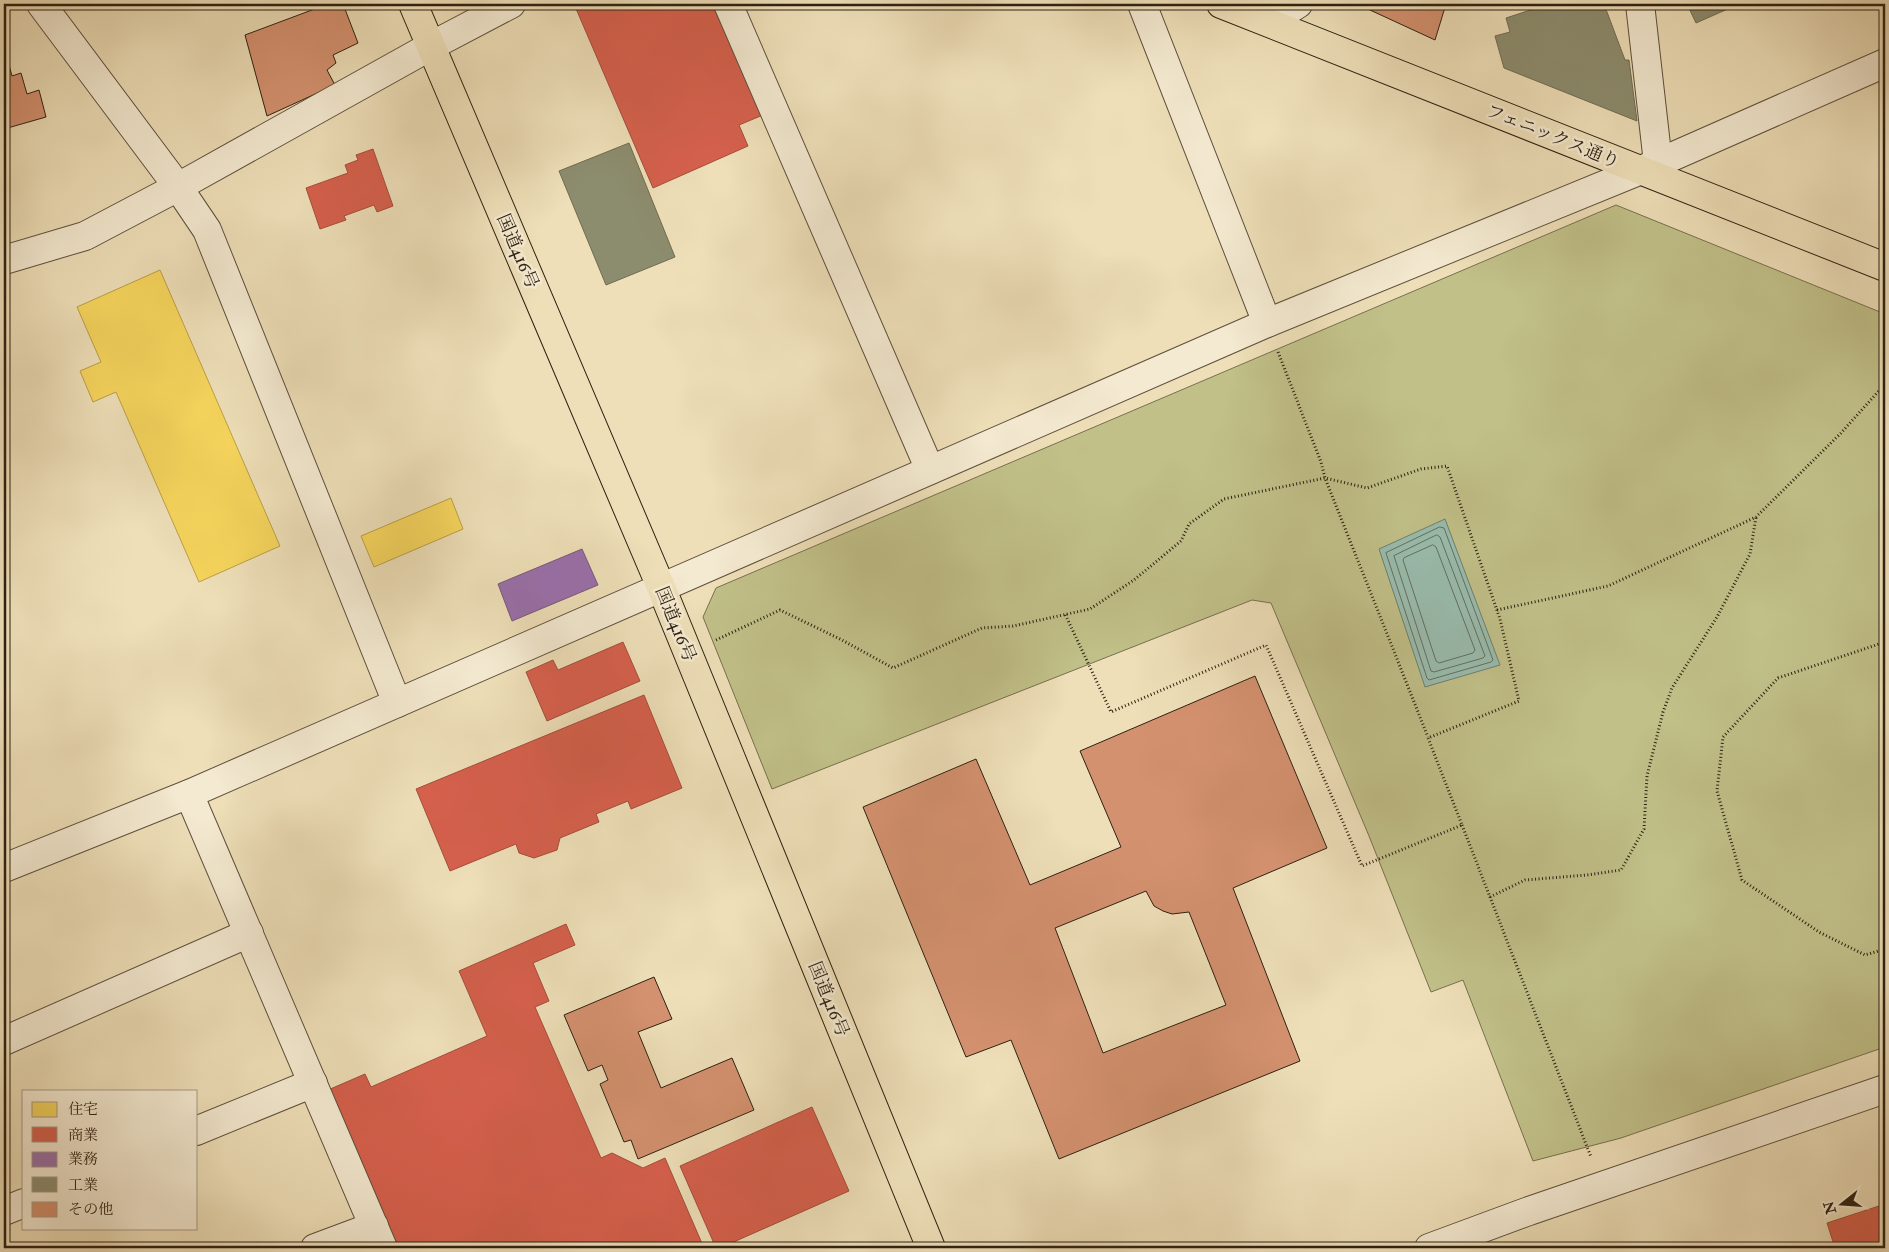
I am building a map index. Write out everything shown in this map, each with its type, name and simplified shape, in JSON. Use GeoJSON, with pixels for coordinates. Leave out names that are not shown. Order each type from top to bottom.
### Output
{"type":"FeatureCollection","features":[{"type":"Feature","properties":{"kind":"main road","name":"国道416号"},"geometry":{"type":"LineString","coordinates":[[413,4],[661,587],[931,1248]]}},
{"type":"Feature","properties":{"kind":"main road","name":"フェニックス通り"},"geometry":{"type":"LineString","coordinates":[[1221,4],[1648,166],[1885,267]]}},
{"type":"Feature","properties":{"kind":"street"},"geometry":{"type":"LineString","coordinates":[[41,4],[178,187],[207,230],[397,703]]}},
{"type":"Feature","properties":{"kind":"street"},"geometry":{"type":"LineString","coordinates":[[4,260],[85,236],[511,4]]}},
{"type":"Feature","properties":{"kind":"street"},"geometry":{"type":"LineString","coordinates":[[728,4],[930,470]]}},
{"type":"Feature","properties":{"kind":"street"},"geometry":{"type":"LineString","coordinates":[[1142,4],[1267,324]]}},
{"type":"Feature","properties":{"kind":"street"},"geometry":{"type":"LineString","coordinates":[[1270,22],[1298,4]]}},
{"type":"Feature","properties":{"kind":"street"},"geometry":{"type":"LineString","coordinates":[[1640,4],[1648,166]]}},
{"type":"Feature","properties":{"kind":"street"},"geometry":{"type":"LineString","coordinates":[[4,868],[189,794],[1267,324],[1648,166],[1885,63]]}},
{"type":"Feature","properties":{"kind":"street"},"geometry":{"type":"LineString","coordinates":[[189,794],[379,1237],[315,1248]]}},
{"type":"Feature","properties":{"kind":"street"},"geometry":{"type":"LineString","coordinates":[[4,1041],[249,933]]}},
{"type":"Feature","properties":{"kind":"street"},"geometry":{"type":"LineString","coordinates":[[198,1130],[312,1083]]}},
{"type":"Feature","properties":{"kind":"street"},"geometry":{"type":"LineString","coordinates":[[1429,1248],[1602,1186],[1885,1089]]}},
{"type":"Feature","properties":{"kind":"street"},"geometry":{"type":"LineString","coordinates":[[4,1211],[22,1204]]}},
{"type":"Feature","properties":{"kind":"path"},"geometry":{"type":"LineString","coordinates":[[1267,324],[1321,462],[1325,478],[1602,1186]]}},
{"type":"Feature","properties":{"kind":"path"},"geometry":{"type":"LineString","coordinates":[[1497,610],[1608,586],[1756,517],[1841,433],[1885,384]]}},
{"type":"Feature","properties":{"kind":"path"},"geometry":{"type":"LineString","coordinates":[[713,641],[780,610],[894,668],[982,628],[1013,626],[1090,609],[1134,580],[1181,541],[1189,524],[1224,499],[1325,478],[1367,488],[1421,469],[1447,466],[1502,626],[1519,701],[1428,738]]}},
{"type":"Feature","properties":{"kind":"path"},"geometry":{"type":"LineString","coordinates":[[1490,896],[1524,880],[1621,870],[1644,829],[1647,776],[1672,688],[1717,617],[1750,554],[1756,517]]}},
{"type":"Feature","properties":{"kind":"path"},"geometry":{"type":"LineString","coordinates":[[1065,614],[1111,712],[1266,645],[1362,866],[1462,825]]}},
{"type":"Feature","properties":{"kind":"path"},"geometry":{"type":"LineString","coordinates":[[1885,642],[1778,678],[1723,737],[1717,791],[1742,880],[1819,932],[1866,955],[1885,949]]}},
{"type":"Feature","properties":{"kind":"shaded area"},"geometry":{"type":"Polygon","coordinates":[[[1616,205],[1885,314],[1885,1047],[1621,1138],[1533,1161],[1463,980],[1431,992],[1369,836],[1271,603],[1252,600],[772,789],[703,617],[716,588],[1616,205]]]}},
{"type":"Feature","properties":{"kind":"water"},"geometry":{"type":"Polygon","coordinates":[[[1445,519],[1500,665],[1425,687],[1379,549],[1445,519]]]}},
{"type":"Feature","properties":{"kind":"building: 住宅"},"geometry":{"type":"Polygon","coordinates":[[[160,270],[280,546],[199,582],[116,392],[93,402],[80,371],[101,362],[77,307],[160,270]]]}},
{"type":"Feature","properties":{"kind":"building: 住宅"},"geometry":{"type":"Polygon","coordinates":[[[451,498],[463,529],[374,567],[361,536],[451,498]]]}},
{"type":"Feature","properties":{"kind":"building: 商業"},"geometry":{"type":"Polygon","coordinates":[[[574,4],[715,4],[763,115],[739,125],[748,146],[653,188],[574,4]]]}},
{"type":"Feature","properties":{"kind":"building: 商業"},"geometry":{"type":"Polygon","coordinates":[[[373,149],[393,206],[377,212],[374,205],[344,216],[346,220],[320,229],[306,188],[348,173],[345,165],[358,160],[356,155],[373,149]]]}},
{"type":"Feature","properties":{"kind":"building: 商業"},"geometry":{"type":"Polygon","coordinates":[[[623,642],[640,681],[547,721],[526,672],[553,660],[558,670],[623,642]]]}},
{"type":"Feature","properties":{"kind":"building: 商業"},"geometry":{"type":"Polygon","coordinates":[[[644,695],[682,788],[631,809],[628,801],[596,814],[599,822],[560,838],[557,850],[534,858],[519,853],[516,844],[450,871],[416,789],[644,695]]]}},
{"type":"Feature","properties":{"kind":"building: 商業"},"geometry":{"type":"Polygon","coordinates":[[[566,924],[575,945],[533,963],[549,1001],[535,1007],[601,1158],[612,1153],[643,1168],[665,1158],[704,1248],[397,1248],[328,1090],[365,1074],[371,1087],[487,1036],[459,971],[566,924]]]}},
{"type":"Feature","properties":{"kind":"building: 商業"},"geometry":{"type":"Polygon","coordinates":[[[812,1107],[849,1191],[720,1248],[716,1248],[680,1166],[812,1107]]]}},
{"type":"Feature","properties":{"kind":"building: 商業"},"geometry":{"type":"Polygon","coordinates":[[[1885,1204],[1885,1248],[1835,1248],[1827,1223],[1885,1204]]]}},
{"type":"Feature","properties":{"kind":"building: 業務"},"geometry":{"type":"Polygon","coordinates":[[[582,549],[598,585],[512,621],[498,584],[582,549]]]}},
{"type":"Feature","properties":{"kind":"building: 工業"},"geometry":{"type":"Polygon","coordinates":[[[1549,4],[1604,4],[1625,60],[1629,60],[1637,121],[1504,68],[1495,36],[1510,32],[1506,18],[1549,4]]]}},
{"type":"Feature","properties":{"kind":"building: 工業"},"geometry":{"type":"Polygon","coordinates":[[[1687,4],[1739,4],[1696,23],[1687,4]]]}},
{"type":"Feature","properties":{"kind":"building: 工業"},"geometry":{"type":"Polygon","coordinates":[[[629,143],[675,257],[606,285],[559,171],[629,143]]]}},
{"type":"Feature","properties":{"kind":"building: その他"},"geometry":{"type":"Polygon","coordinates":[[[328,4],[343,4],[358,43],[333,55],[336,63],[327,70],[335,85],[267,116],[245,35],[328,4]]]}},
{"type":"Feature","properties":{"kind":"building: その他"},"geometry":{"type":"Polygon","coordinates":[[[1357,4],[1446,4],[1435,40],[1357,4]]]}},
{"type":"Feature","properties":{"kind":"building: その他"},"geometry":{"type":"Polygon","coordinates":[[[4,46],[12,76],[21,73],[27,94],[39,90],[46,117],[4,129],[4,46]]]}},
{"type":"Feature","properties":{"kind":"building: その他"},"geometry":{"type":"Polygon","coordinates":[[[1255,676],[1327,848],[1233,888],[1300,1061],[1059,1159],[1011,1040],[966,1057],[863,807],[976,759],[1030,885],[1121,847],[1080,751],[1255,676]],[[1146,891],[1055,928],[1103,1053],[1226,1005],[1189,912],[1172,914],[1154,906],[1146,891]]]}},
{"type":"Feature","properties":{"kind":"building: その他"},"geometry":{"type":"Polygon","coordinates":[[[654,977],[672,1019],[638,1032],[661,1088],[732,1058],[754,1110],[638,1159],[631,1140],[624,1142],[600,1084],[608,1080],[602,1065],[588,1071],[564,1015],[654,977]]]}}]}
